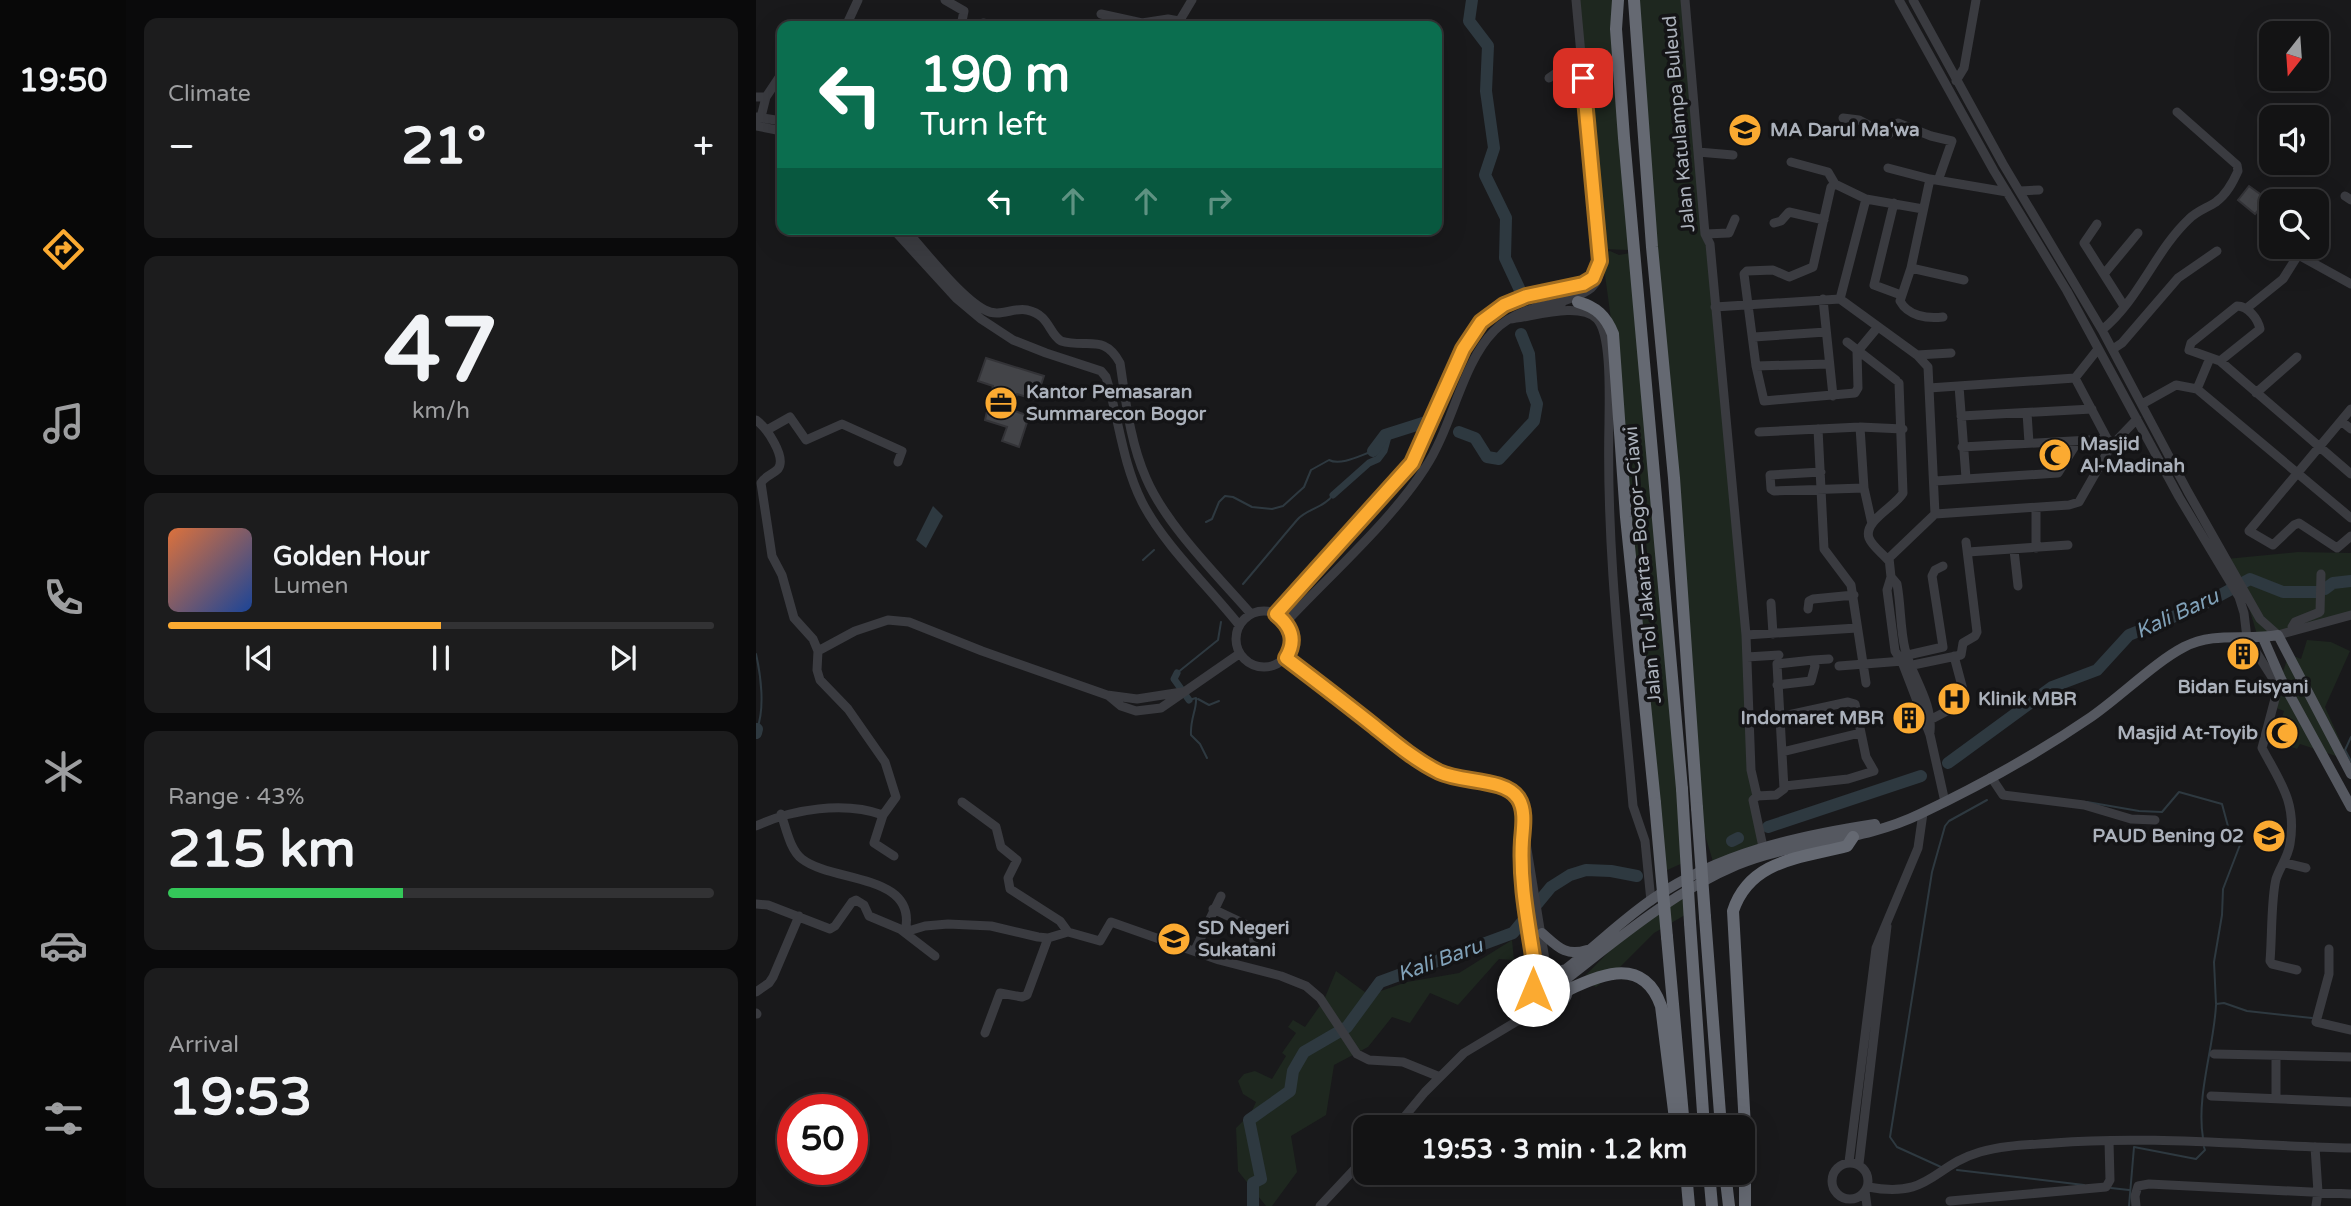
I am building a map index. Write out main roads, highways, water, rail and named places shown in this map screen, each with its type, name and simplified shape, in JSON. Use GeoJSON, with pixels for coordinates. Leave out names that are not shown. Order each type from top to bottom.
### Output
{"type":"FeatureCollection","features":[{"type":"Feature","properties":{"kind":"highway","name":"Jalan Tol Jakarta–Bogor–Ciawi"},"geometry":{"type":"LineString","coordinates":[[1618,0],[1616,29],[1624,138],[1682,789],[1703,1115]]}},
{"type":"Feature","properties":{"kind":"highway","name":"Jalan Tol Jakarta–Bogor–Ciawi"},"geometry":{"type":"LineString","coordinates":[[1634,0],[1652,247],[1674,478],[1720,1115]]}},
{"type":"Feature","properties":{"kind":"highway"},"geometry":{"type":"LineString","coordinates":[[1578,302],[1601,312],[1613,334],[1626,517],[1683,1115]]}},
{"type":"Feature","properties":{"kind":"highway"},"geometry":{"type":"LineString","coordinates":[[1745,1206],[1745,1127],[1733,911],[1741,891],[1749,881],[1767,868],[1847,846],[1852,832]]}},
{"type":"Feature","properties":{"kind":"highway"},"geometry":{"type":"LineString","coordinates":[[1567,985],[1599,975],[1618,973],[1643,980],[1656,993],[1661,1006],[1675,1115]]}},
{"type":"Feature","properties":{"kind":"highway"},"geometry":{"type":"LineString","coordinates":[[1687,1185],[1689,1206]]}},
{"type":"Feature","properties":{"kind":"highway"},"geometry":{"type":"LineString","coordinates":[[1710,1185],[1712,1206]]}},
{"type":"Feature","properties":{"kind":"highway"},"geometry":{"type":"LineString","coordinates":[[1727,1185],[1729,1206]]}},
{"type":"Feature","properties":{"kind":"main road"},"geometry":{"type":"LineString","coordinates":[[1852,832],[1762,843],[1715,864],[1651,901],[1566,968],[1536,977],[1534,995],[1544,1005],[1560,1004],[1567,985],[1673,899],[1737,865],[1852,832],[1911,819],[1943,799],[1991,777],[2092,717],[2184,647],[2217,636],[2263,638],[2278,635],[2351,774]]}},
{"type":"Feature","properties":{"kind":"main road"},"geometry":{"type":"LineString","coordinates":[[2263,638],[2279,682],[2351,807]]}},
{"type":"Feature","properties":{"kind":"main road"},"geometry":{"type":"LineString","coordinates":[[1537,932],[1564,952],[1578,953],[1592,949]]}},
{"type":"Feature","properties":{"kind":"main road"},"geometry":{"type":"LineString","coordinates":[[1550,972],[1567,985]]}},
{"type":"Feature","properties":{"kind":"waterway"},"geometry":{"type":"LineString","coordinates":[[1472,0],[1469,21],[1488,46],[1486,91],[1494,148],[1485,175],[1506,218],[1505,258],[1519,288]]}},
{"type":"Feature","properties":{"kind":"waterway"},"geometry":{"type":"LineString","coordinates":[[1459,432],[1475,438],[1487,457],[1499,459],[1534,421],[1537,404],[1532,391],[1529,354],[1521,334]]}},
{"type":"Feature","properties":{"kind":"waterway"},"geometry":{"type":"LineString","coordinates":[[1373,451],[1385,435],[1426,422]]}},
{"type":"Feature","properties":{"kind":"waterway"},"geometry":{"type":"LineString","coordinates":[[1333,495],[1369,463],[1378,459],[1384,451],[1389,433]]}},
{"type":"Feature","properties":{"kind":"waterway"},"geometry":{"type":"LineString","coordinates":[[1206,522],[1212,519],[1219,502],[1225,496],[1252,507],[1272,509],[1283,506],[1304,487],[1311,470],[1329,460],[1345,461],[1373,451]]}},
{"type":"Feature","properties":{"kind":"waterway"},"geometry":{"type":"LineString","coordinates":[[1243,584],[1297,520],[1333,495]]}},
{"type":"Feature","properties":{"kind":"waterway"},"geometry":{"type":"LineString","coordinates":[[1143,560],[1154,550]]}},
{"type":"Feature","properties":{"kind":"waterway","name":"Kali Baru"},"geometry":{"type":"LineString","coordinates":[[1948,763],[2052,687],[2097,670],[2129,635],[2202,605],[2250,579],[2283,592],[2316,592]]}},
{"type":"Feature","properties":{"kind":"waterway","name":"Kali Baru"},"geometry":{"type":"LineString","coordinates":[[2325,589],[2333,583],[2351,581]]}},
{"type":"Feature","properties":{"kind":"waterway"},"geometry":{"type":"LineString","coordinates":[[1177,673],[1218,640],[1221,622]]}},
{"type":"Feature","properties":{"kind":"waterway"},"geometry":{"type":"LineString","coordinates":[[756,654],[762,702],[757,729]]}},
{"type":"Feature","properties":{"kind":"waterway"},"geometry":{"type":"LineString","coordinates":[[1177,673],[1174,679],[1189,700]]}},
{"type":"Feature","properties":{"kind":"waterway"},"geometry":{"type":"LineString","coordinates":[[1189,700],[1196,698],[1191,735],[1200,744],[1207,758]]}},
{"type":"Feature","properties":{"kind":"waterway"},"geometry":{"type":"LineString","coordinates":[[1198,699],[1209,705],[1219,701]]}},
{"type":"Feature","properties":{"kind":"waterway"},"geometry":{"type":"LineString","coordinates":[[756,733],[757,729]]}},
{"type":"Feature","properties":{"kind":"waterway"},"geometry":{"type":"LineString","coordinates":[[2351,737],[2345,750],[2351,761]]}},
{"type":"Feature","properties":{"kind":"waterway","name":"Kali Baru"},"geometry":{"type":"LineString","coordinates":[[1768,827],[1921,776]]}},
{"type":"Feature","properties":{"kind":"waterway"},"geometry":{"type":"LineString","coordinates":[[2087,802],[2162,812],[2179,792],[2222,804],[2229,830],[2238,832],[2243,837],[2223,889],[2222,915],[2214,962],[2216,1004],[2224,1003],[2247,1011],[2312,1018]]}},
{"type":"Feature","properties":{"kind":"waterway"},"geometry":{"type":"LineString","coordinates":[[1941,1167],[1897,1147],[1890,1137],[1932,872],[1945,826],[1949,821],[1987,800]]}},
{"type":"Feature","properties":{"kind":"waterway","name":"Kali Baru"},"geometry":{"type":"LineString","coordinates":[[1732,841],[1738,838]]}},
{"type":"Feature","properties":{"kind":"waterway","name":"Kali Baru"},"geometry":{"type":"LineString","coordinates":[[1253,1206],[1253,1183],[1261,1179],[1249,1120],[1290,1091],[1293,1071],[1304,1052],[1347,1027],[1380,982],[1513,933],[1551,887],[1570,875],[1586,870],[1637,876]]}},
{"type":"Feature","properties":{"kind":"waterway"},"geometry":{"type":"LineString","coordinates":[[2203,1138],[2202,1105],[2216,1005]]}},
{"type":"Feature","properties":{"kind":"waterway"},"geometry":{"type":"LineString","coordinates":[[2129,1206],[2134,1147],[2196,1159],[2205,1150],[2204,1147]]}},
{"type":"Feature","properties":{"kind":"waterway"},"geometry":{"type":"LineString","coordinates":[[1957,1170],[2084,1185]]}},
{"type":"Feature","properties":{"kind":"waterway"},"geometry":{"type":"LineString","coordinates":[[2111,1188],[2129,1190]]}},
{"type":"Feature","properties":{"kind":"place","name":"MA Darul Ma'wa"},"geometry":{"type":"Point","coordinates":[1745,130]}},
{"type":"Feature","properties":{"kind":"place","name":"Kantor Pemasaran Summarecon Bogor"},"geometry":{"type":"Point","coordinates":[1001,403]}},
{"type":"Feature","properties":{"kind":"place","name":"Masjid Al-Madinah"},"geometry":{"type":"Point","coordinates":[2055,455]}},
{"type":"Feature","properties":{"kind":"place","name":"Bidan Euisyani"},"geometry":{"type":"Point","coordinates":[2243,654]}},
{"type":"Feature","properties":{"kind":"place","name":"Klinik MBR"},"geometry":{"type":"Point","coordinates":[1954,699]}},
{"type":"Feature","properties":{"kind":"place","name":"Indomaret MBR"},"geometry":{"type":"Point","coordinates":[1909,718]}},
{"type":"Feature","properties":{"kind":"place","name":"Masjid At-Toyib"},"geometry":{"type":"Point","coordinates":[2282,733]}},
{"type":"Feature","properties":{"kind":"place","name":"PAUD Bening 02"},"geometry":{"type":"Point","coordinates":[2269,836]}},
{"type":"Feature","properties":{"kind":"place","name":"SD Negeri Sukatani"},"geometry":{"type":"Point","coordinates":[1174,939]}}]}
